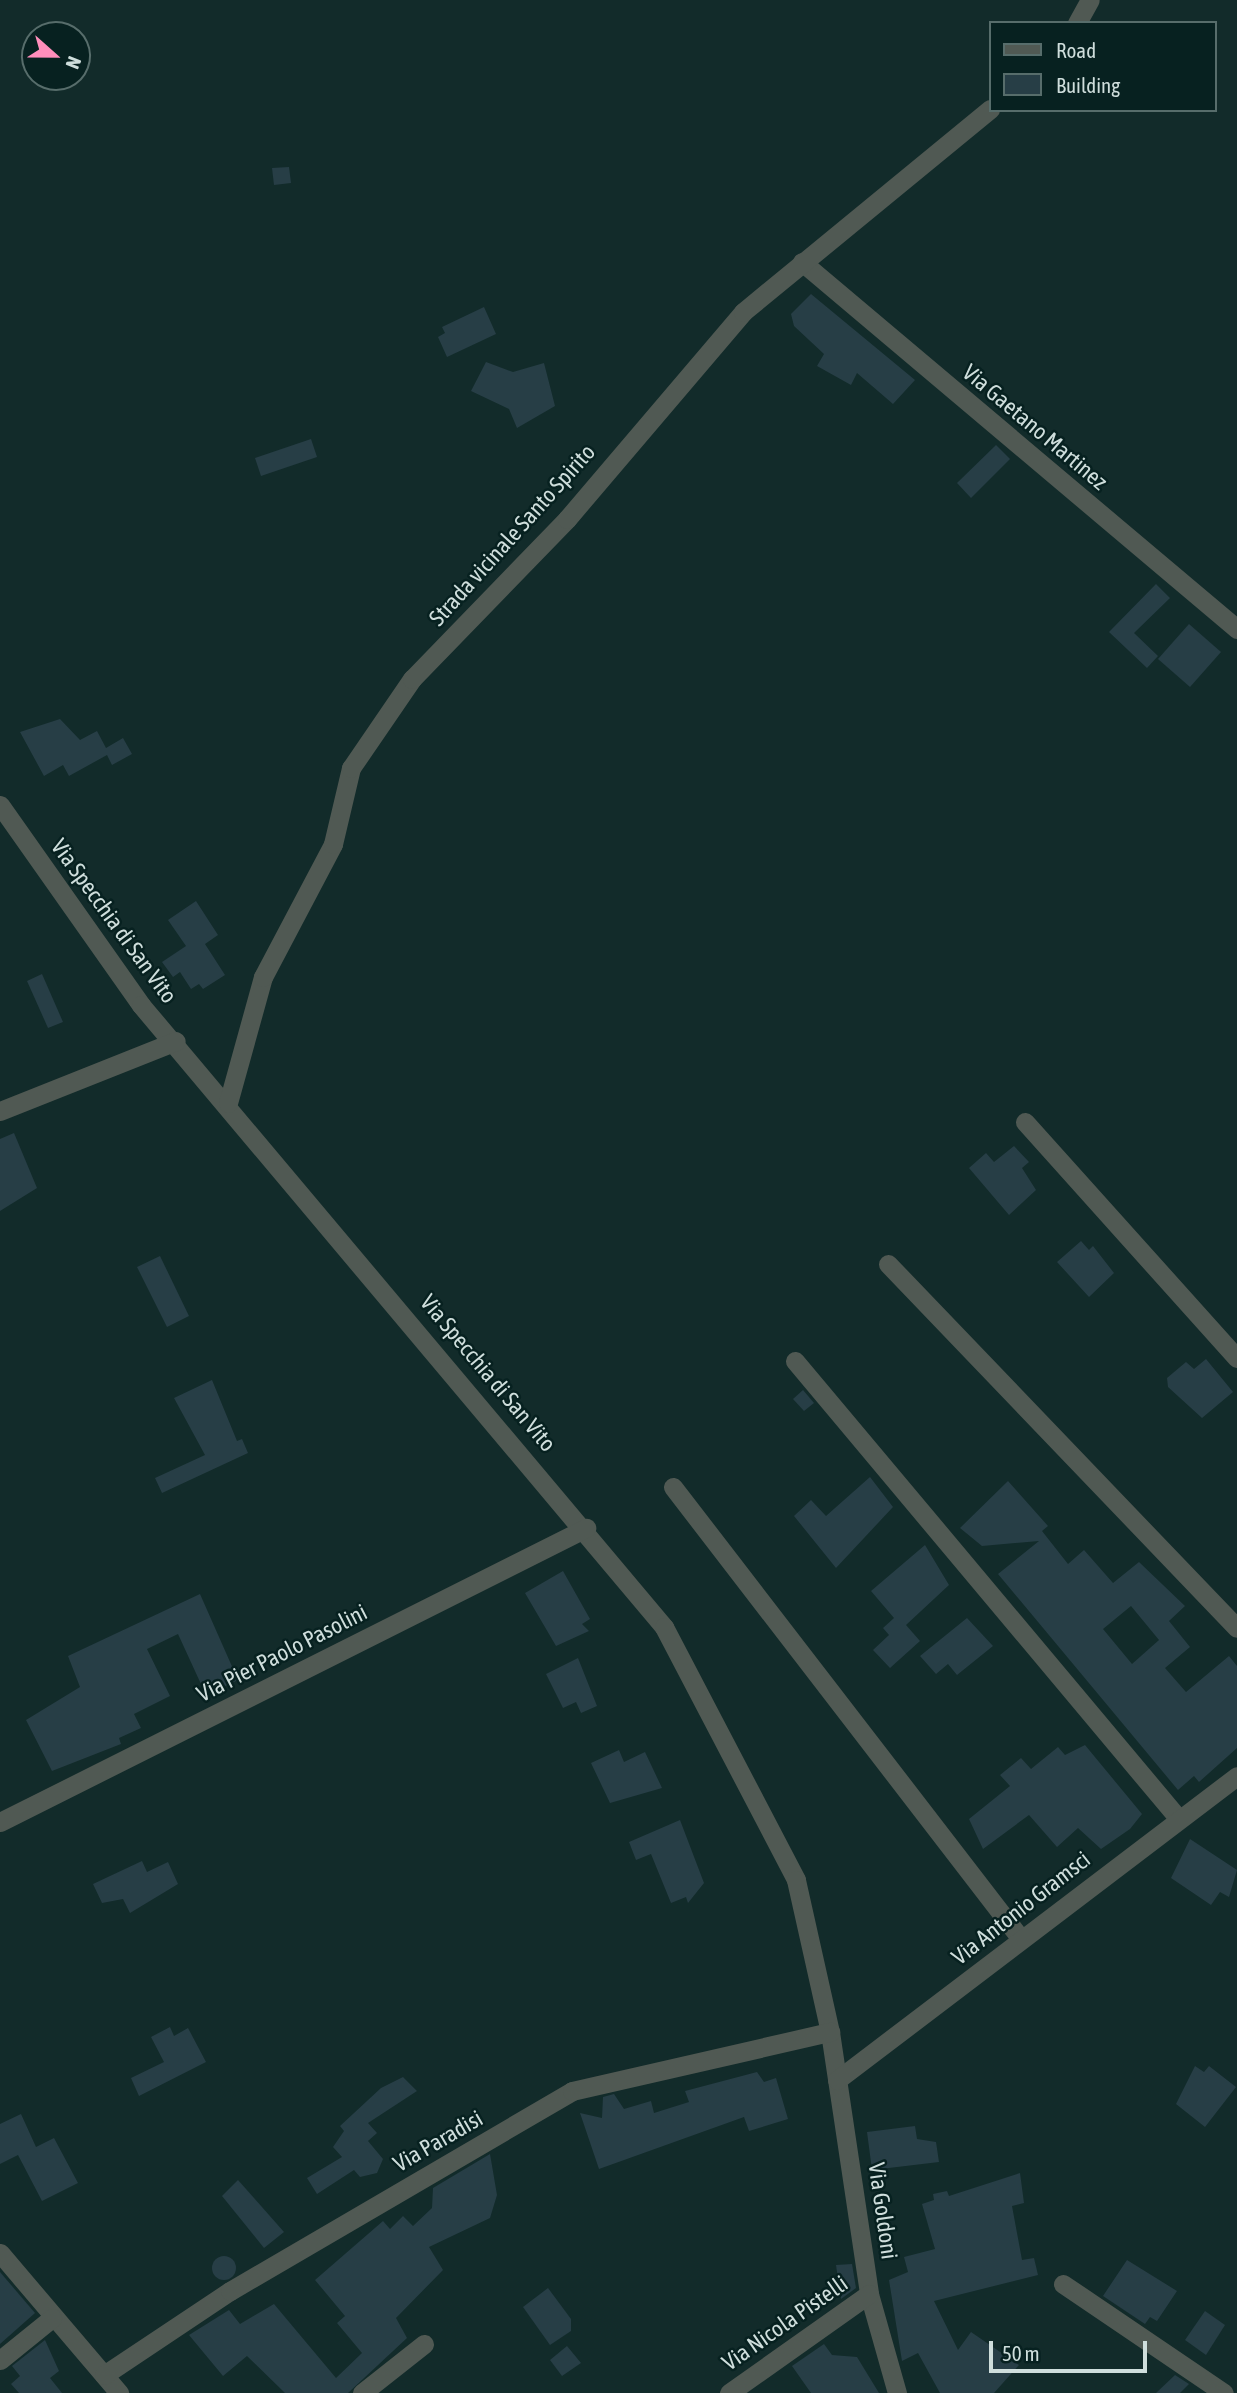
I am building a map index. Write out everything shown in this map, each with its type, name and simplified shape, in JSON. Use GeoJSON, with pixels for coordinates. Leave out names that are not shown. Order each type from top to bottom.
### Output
{"type":"FeatureCollection","features":[{"type":"Feature","properties":{"kind":"street"},"geometry":{"type":"LineString","coordinates":[[1078,21],[1090,0]]}},
{"type":"Feature","properties":{"kind":"street","name":"Strada vicinale Santo Spirito"},"geometry":{"type":"LineString","coordinates":[[228,1102],[263,977],[333,844],[351,768],[412,679],[567,519],[743,312],[988,111]]}},
{"type":"Feature","properties":{"kind":"street","name":"Via Gaetano Martinez"},"geometry":{"type":"LineString","coordinates":[[802,262],[1237,629]]}},
{"type":"Feature","properties":{"kind":"street","name":"Via Specchia di San Vito"},"geometry":{"type":"LineString","coordinates":[[0,805],[141,1005],[228,1102],[586,1528],[664,1628],[796,1880],[830,2032]]}},
{"type":"Feature","properties":{"kind":"street"},"geometry":{"type":"LineString","coordinates":[[0,1111],[176,1041]]}},
{"type":"Feature","properties":{"kind":"street"},"geometry":{"type":"LineString","coordinates":[[1026,1122],[1237,1358]]}},
{"type":"Feature","properties":{"kind":"street"},"geometry":{"type":"LineString","coordinates":[[888,1264],[1237,1628]]}},
{"type":"Feature","properties":{"kind":"street"},"geometry":{"type":"LineString","coordinates":[[795,1361],[1178,1818]]}},
{"type":"Feature","properties":{"kind":"street"},"geometry":{"type":"LineString","coordinates":[[673,1487],[1021,1939]]}},
{"type":"Feature","properties":{"kind":"street","name":"Via Pier Paolo Pasolini"},"geometry":{"type":"LineString","coordinates":[[0,1822],[586,1528]]}},
{"type":"Feature","properties":{"kind":"street","name":"Via Antonio Gramsci"},"geometry":{"type":"LineString","coordinates":[[838,2080],[1178,1818],[1237,1776]]}},
{"type":"Feature","properties":{"kind":"street","name":"Via Goldoni"},"geometry":{"type":"LineString","coordinates":[[830,2032],[869,2294],[897,2393]]}},
{"type":"Feature","properties":{"kind":"street","name":"Via Paradisi"},"geometry":{"type":"LineString","coordinates":[[104,2375],[230,2291],[572,2091],[830,2032]]}},
{"type":"Feature","properties":{"kind":"street"},"geometry":{"type":"LineString","coordinates":[[0,2253],[51,2318],[118,2393]]}},
{"type":"Feature","properties":{"kind":"street"},"geometry":{"type":"LineString","coordinates":[[1063,2284],[1224,2393]]}},
{"type":"Feature","properties":{"kind":"street","name":"Via Nicola Pistelli"},"geometry":{"type":"LineString","coordinates":[[729,2393],[869,2294]]}},
{"type":"Feature","properties":{"kind":"street"},"geometry":{"type":"LineString","coordinates":[[0,2360],[51,2318]]}},
{"type":"Feature","properties":{"kind":"street"},"geometry":{"type":"LineString","coordinates":[[362,2393],[424,2344]]}},
{"type":"Feature","properties":{"kind":"building"},"geometry":{"type":"Polygon","coordinates":[[[289,167],[291,183],[274,185],[272,168],[289,167]]]}},
{"type":"Feature","properties":{"kind":"building"},"geometry":{"type":"Polygon","coordinates":[[[811,294],[915,380],[893,404],[857,373],[851,385],[817,366],[824,354],[794,326],[791,314],[811,294]]]}},
{"type":"Feature","properties":{"kind":"building"},"geometry":{"type":"Polygon","coordinates":[[[484,307],[496,334],[447,357],[438,337],[445,333],[442,327],[484,307]]]}},
{"type":"Feature","properties":{"kind":"building"},"geometry":{"type":"Polygon","coordinates":[[[486,362],[513,372],[544,363],[555,406],[517,428],[509,409],[471,391],[486,362]]]}},
{"type":"Feature","properties":{"kind":"building"},"geometry":{"type":"Polygon","coordinates":[[[311,439],[317,457],[261,476],[255,458],[311,439]]]}},
{"type":"Feature","properties":{"kind":"building"},"geometry":{"type":"Polygon","coordinates":[[[996,445],[1010,459],[971,498],[957,483],[996,445]]]}},
{"type":"Feature","properties":{"kind":"building"},"geometry":{"type":"Polygon","coordinates":[[[1156,584],[1170,598],[1134,633],[1158,656],[1147,668],[1109,632],[1156,584]]]}},
{"type":"Feature","properties":{"kind":"building"},"geometry":{"type":"Polygon","coordinates":[[[1189,624],[1221,652],[1190,687],[1158,659],[1189,624]]]}},
{"type":"Feature","properties":{"kind":"building"},"geometry":{"type":"Polygon","coordinates":[[[60,719],[80,740],[97,731],[106,748],[123,738],[132,754],[112,765],[107,755],[69,776],[63,765],[44,776],[20,732],[60,719]]]}},
{"type":"Feature","properties":{"kind":"building"},"geometry":{"type":"Polygon","coordinates":[[[196,901],[218,935],[205,944],[225,975],[203,989],[199,984],[191,989],[180,972],[173,977],[162,962],[186,946],[168,920],[196,901]]]}},
{"type":"Feature","properties":{"kind":"building"},"geometry":{"type":"Polygon","coordinates":[[[42,974],[63,1022],[48,1028],[27,981],[42,974]]]}},
{"type":"Feature","properties":{"kind":"building"},"geometry":{"type":"Polygon","coordinates":[[[14,1133],[37,1188],[0,1211],[0,1139],[14,1133]]]}},
{"type":"Feature","properties":{"kind":"building"},"geometry":{"type":"Polygon","coordinates":[[[1014,1146],[1029,1162],[1022,1168],[1036,1190],[1009,1215],[969,1168],[986,1153],[994,1162],[1014,1146]]]}},
{"type":"Feature","properties":{"kind":"building"},"geometry":{"type":"Polygon","coordinates":[[[1081,1241],[1089,1250],[1093,1246],[1114,1273],[1089,1297],[1057,1262],[1081,1241]]]}},
{"type":"Feature","properties":{"kind":"building"},"geometry":{"type":"Polygon","coordinates":[[[160,1256],[189,1316],[167,1327],[137,1267],[160,1256]]]}},
{"type":"Feature","properties":{"kind":"building"},"geometry":{"type":"Polygon","coordinates":[[[1206,1359],[1233,1392],[1202,1418],[1168,1387],[1167,1378],[1186,1362],[1194,1369],[1206,1359]]]}},
{"type":"Feature","properties":{"kind":"building"},"geometry":{"type":"Polygon","coordinates":[[[212,1380],[237,1441],[242,1439],[248,1453],[162,1493],[155,1478],[205,1455],[174,1398],[212,1380]]]}},
{"type":"Feature","properties":{"kind":"building"},"geometry":{"type":"Polygon","coordinates":[[[803,1390],[814,1403],[804,1411],[793,1399],[803,1390]]]}},
{"type":"Feature","properties":{"kind":"building"},"geometry":{"type":"Polygon","coordinates":[[[870,1477],[893,1507],[836,1568],[794,1516],[811,1500],[826,1516],[870,1477]]]}},
{"type":"Feature","properties":{"kind":"building"},"geometry":{"type":"Polygon","coordinates":[[[1008,1481],[1048,1526],[1042,1531],[1068,1564],[1084,1550],[1113,1583],[1139,1562],[1185,1606],[1169,1621],[1190,1647],[1165,1668],[1186,1692],[1229,1656],[1237,1666],[1237,1748],[1199,1782],[1194,1776],[1178,1790],[998,1574],[1039,1541],[982,1546],[960,1528],[1008,1481]],[[1131,1606],[1103,1629],[1132,1664],[1159,1640],[1131,1606]]]}},
{"type":"Feature","properties":{"kind":"building"},"geometry":{"type":"Polygon","coordinates":[[[925,1545],[949,1585],[906,1625],[920,1641],[890,1668],[873,1650],[889,1635],[883,1628],[894,1618],[871,1591],[925,1545]]]}},
{"type":"Feature","properties":{"kind":"building"},"geometry":{"type":"Polygon","coordinates":[[[563,1571],[590,1619],[582,1624],[589,1631],[556,1646],[525,1593],[563,1571]]]}},
{"type":"Feature","properties":{"kind":"building"},"geometry":{"type":"Polygon","coordinates":[[[200,1594],[238,1680],[206,1695],[178,1634],[147,1649],[170,1696],[134,1714],[141,1728],[119,1738],[121,1744],[52,1771],[26,1720],[80,1687],[68,1656],[200,1594]]]}},
{"type":"Feature","properties":{"kind":"building"},"geometry":{"type":"Polygon","coordinates":[[[967,1618],[993,1646],[957,1675],[948,1664],[936,1674],[920,1656],[967,1618]]]}},
{"type":"Feature","properties":{"kind":"building"},"geometry":{"type":"Polygon","coordinates":[[[578,1658],[597,1706],[581,1713],[576,1702],[563,1708],[546,1674],[578,1658]]]}},
{"type":"Feature","properties":{"kind":"building"},"geometry":{"type":"Polygon","coordinates":[[[1085,1745],[1142,1814],[1130,1829],[1101,1849],[1078,1828],[1057,1847],[1029,1815],[983,1849],[969,1819],[1010,1786],[1000,1775],[1021,1758],[1031,1769],[1058,1747],[1065,1755],[1085,1745]]]}},
{"type":"Feature","properties":{"kind":"building"},"geometry":{"type":"Polygon","coordinates":[[[619,1750],[624,1762],[645,1752],[662,1788],[610,1803],[591,1763],[619,1750]]]}},
{"type":"Feature","properties":{"kind":"building"},"geometry":{"type":"Polygon","coordinates":[[[680,1820],[704,1883],[688,1903],[686,1897],[671,1903],[651,1854],[636,1860],[629,1842],[680,1820]]]}},
{"type":"Feature","properties":{"kind":"building"},"geometry":{"type":"Polygon","coordinates":[[[1190,1839],[1237,1870],[1229,1897],[1220,1892],[1211,1905],[1171,1878],[1190,1839]]]}},
{"type":"Feature","properties":{"kind":"building"},"geometry":{"type":"Polygon","coordinates":[[[142,1861],[147,1872],[168,1862],[178,1884],[130,1913],[123,1899],[102,1903],[93,1884],[142,1861]]]}},
{"type":"Feature","properties":{"kind":"building"},"geometry":{"type":"Polygon","coordinates":[[[170,2027],[174,2036],[188,2028],[206,2062],[139,2096],[131,2078],[164,2062],[151,2037],[170,2027]]]}},
{"type":"Feature","properties":{"kind":"building"},"geometry":{"type":"Polygon","coordinates":[[[1195,2066],[1204,2072],[1209,2066],[1236,2087],[1205,2127],[1176,2104],[1195,2066]]]}},
{"type":"Feature","properties":{"kind":"building"},"geometry":{"type":"Polygon","coordinates":[[[757,2072],[764,2082],[776,2078],[788,2119],[749,2131],[744,2117],[599,2169],[580,2113],[602,2118],[603,2097],[614,2094],[624,2109],[651,2101],[654,2113],[689,2102],[685,2091],[757,2072]]]}},
{"type":"Feature","properties":{"kind":"building"},"geometry":{"type":"Polygon","coordinates":[[[403,2077],[417,2091],[368,2123],[377,2133],[368,2141],[383,2159],[377,2173],[360,2177],[354,2170],[317,2194],[307,2178],[342,2157],[333,2147],[344,2131],[340,2126],[381,2088],[403,2077]]]}},
{"type":"Feature","properties":{"kind":"building"},"geometry":{"type":"Polygon","coordinates":[[[21,2114],[36,2147],[54,2138],[78,2183],[42,2201],[18,2155],[0,2164],[0,2124],[21,2114]]]}},
{"type":"Feature","properties":{"kind":"building"},"geometry":{"type":"Polygon","coordinates":[[[915,2126],[917,2139],[936,2142],[939,2162],[872,2170],[867,2132],[915,2126]]]}},
{"type":"Feature","properties":{"kind":"building"},"geometry":{"type":"Polygon","coordinates":[[[490,2154],[497,2195],[490,2218],[429,2247],[443,2270],[396,2318],[407,2338],[348,2393],[285,2393],[247,2356],[223,2376],[189,2335],[229,2310],[240,2324],[274,2304],[336,2378],[362,2353],[337,2323],[345,2316],[315,2280],[383,2221],[390,2229],[403,2216],[413,2226],[432,2208],[433,2188],[490,2154]]]}},
{"type":"Feature","properties":{"kind":"building"},"geometry":{"type":"Polygon","coordinates":[[[1020,2173],[1024,2203],[1012,2206],[1022,2260],[1034,2258],[1038,2275],[934,2301],[958,2350],[971,2332],[1019,2365],[994,2393],[940,2393],[918,2353],[902,2361],[889,2280],[908,2272],[904,2257],[935,2249],[922,2204],[934,2200],[933,2194],[947,2191],[949,2196],[1020,2173]]]}},
{"type":"Feature","properties":{"kind":"building"},"geometry":{"type":"Polygon","coordinates":[[[238,2180],[284,2232],[264,2248],[222,2196],[238,2180]]]}},
{"type":"Feature","properties":{"kind":"building"},"geometry":{"type":"Polygon","coordinates":[[[224,2256],[232,2260],[236,2268],[232,2276],[224,2280],[216,2276],[212,2268],[216,2260],[224,2256]]]}},
{"type":"Feature","properties":{"kind":"building"},"geometry":{"type":"Polygon","coordinates":[[[1127,2260],[1177,2291],[1157,2321],[1150,2317],[1145,2324],[1103,2296],[1127,2260]]]}},
{"type":"Feature","properties":{"kind":"building"},"geometry":{"type":"Polygon","coordinates":[[[852,2264],[856,2288],[841,2299],[836,2265],[852,2264]]]}},
{"type":"Feature","properties":{"kind":"building"},"geometry":{"type":"Polygon","coordinates":[[[0,2272],[35,2313],[0,2344],[0,2272]]]}},
{"type":"Feature","properties":{"kind":"building"},"geometry":{"type":"Polygon","coordinates":[[[548,2288],[571,2319],[571,2331],[550,2345],[523,2307],[548,2288]]]}},
{"type":"Feature","properties":{"kind":"building"},"geometry":{"type":"Polygon","coordinates":[[[1205,2311],[1225,2325],[1206,2355],[1185,2340],[1205,2311]]]}},
{"type":"Feature","properties":{"kind":"building"},"geometry":{"type":"Polygon","coordinates":[[[45,2340],[59,2371],[50,2378],[62,2393],[19,2393],[11,2384],[20,2376],[12,2366],[45,2340]]]}},
{"type":"Feature","properties":{"kind":"building"},"geometry":{"type":"Polygon","coordinates":[[[824,2344],[832,2355],[857,2357],[879,2393],[811,2393],[792,2366],[824,2344]]]}},
{"type":"Feature","properties":{"kind":"building"},"geometry":{"type":"Polygon","coordinates":[[[567,2346],[581,2363],[562,2376],[550,2360],[567,2346]]]}},
{"type":"Feature","properties":{"kind":"building"},"geometry":{"type":"Polygon","coordinates":[[[1175,2375],[1189,2384],[1180,2393],[1156,2393],[1175,2375]]]}}]}
